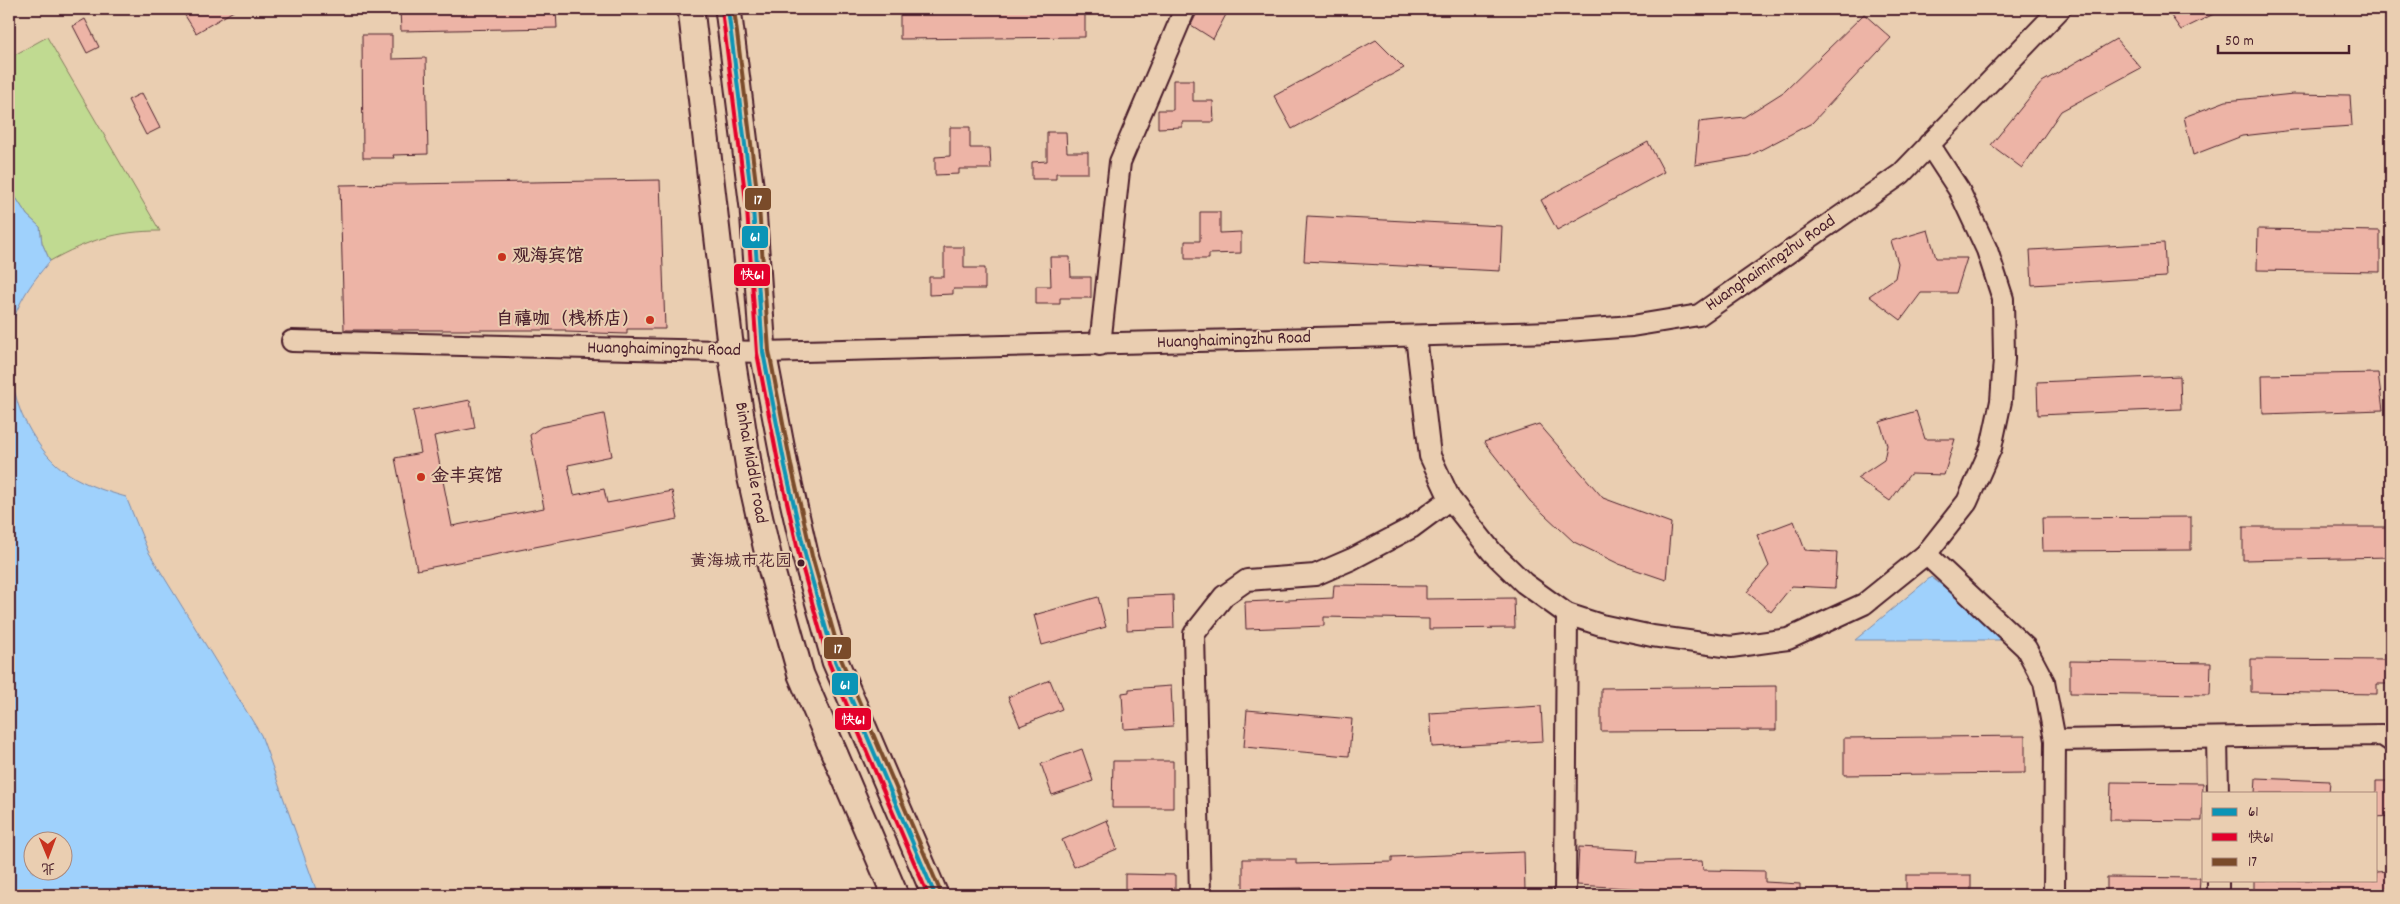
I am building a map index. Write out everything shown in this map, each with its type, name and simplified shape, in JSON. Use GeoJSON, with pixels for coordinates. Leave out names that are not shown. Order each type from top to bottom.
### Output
{"type":"FeatureCollection","features":[{"type":"Feature","properties":{"kind":"main road","name":"Binhai Middle road"},"geometry":{"type":"LineString","coordinates":[[691,9],[731,352],[750,474],[771,568],[801,675],[895,895]]}},
{"type":"Feature","properties":{"kind":"main road","name":"Binhai Middle road"},"geometry":{"type":"LineString","coordinates":[[728,9],[752,208],[763,352],[785,466],[804,548],[835,661],[935,895]]}},
{"type":"Feature","properties":{"kind":"street"},"geometry":{"type":"LineString","coordinates":[[1100,345],[1120,162],[1185,9]]}},
{"type":"Feature","properties":{"kind":"street","name":"Huanghaimingzhu Road"},"geometry":{"type":"LineString","coordinates":[[292,342],[763,352],[1100,345],[1554,332],[1632,326],[1699,316],[1901,174],[2060,9]]}},
{"type":"Feature","properties":{"kind":"street"},"geometry":{"type":"LineString","coordinates":[[1416,336],[1430,456],[1450,499],[1492,552],[1524,583],[1567,614],[1618,629],[1731,647],[1788,639],[1864,604],[1926,554],[1968,502],[1992,448],[2001,402],[2004,359],[2003,299],[1987,250],[1959,190],[1929,144]]}},
{"type":"Feature","properties":{"kind":"street"},"geometry":{"type":"LineString","coordinates":[[1200,895],[1194,634],[1224,596],[1248,580],[1314,575],[1352,559],[1411,528],[1450,499]]}},
{"type":"Feature","properties":{"kind":"street"},"geometry":{"type":"LineString","coordinates":[[1926,554],[2026,648],[2044,682],[2055,740],[2054,895]]}},
{"type":"Feature","properties":{"kind":"street"},"geometry":{"type":"LineString","coordinates":[[1565,895],[1567,614]]}},
{"type":"Feature","properties":{"kind":"street"},"geometry":{"type":"LineString","coordinates":[[2055,740],[2382,735],[2391,741]]}},
{"type":"Feature","properties":{"kind":"street"},"geometry":{"type":"LineString","coordinates":[[2217,738],[2218,792]]}},
{"type":"Feature","properties":{"kind":"street"},"geometry":{"type":"LineString","coordinates":[[2218,882],[2218,895]]}},
{"type":"Feature","properties":{"kind":"green space"},"geometry":{"type":"Polygon","coordinates":[[[47,37],[160,231],[144,231],[103,238],[77,247],[50,261],[42,243],[40,227],[27,215],[9,187],[9,58],[47,37]]]}},
{"type":"Feature","properties":{"kind":"water"},"geometry":{"type":"Polygon","coordinates":[[[9,187],[27,215],[40,227],[42,243],[50,261],[24,296],[11,327],[9,338],[9,187]]]}},
{"type":"Feature","properties":{"kind":"water"},"geometry":{"type":"Polygon","coordinates":[[[9,370],[22,415],[41,448],[52,460],[63,470],[90,485],[126,497],[148,551],[261,735],[318,895],[9,895],[9,370]]]}},
{"type":"Feature","properties":{"kind":"water"},"geometry":{"type":"Polygon","coordinates":[[[1931,577],[2002,631],[2006,640],[1855,640],[1931,577]]]}},
{"type":"Feature","properties":{"kind":"building"},"geometry":{"type":"Polygon","coordinates":[[[181,9],[237,9],[196,33],[181,9]]]}},
{"type":"Feature","properties":{"kind":"building"},"geometry":{"type":"Polygon","coordinates":[[[400,9],[556,9],[557,28],[401,31],[400,9]]]}},
{"type":"Feature","properties":{"kind":"building"},"geometry":{"type":"Polygon","coordinates":[[[900,9],[1085,9],[1085,37],[900,39],[900,9]]]}},
{"type":"Feature","properties":{"kind":"building"},"geometry":{"type":"Polygon","coordinates":[[[1199,9],[1229,9],[1213,39],[1191,25],[1199,9]]]}},
{"type":"Feature","properties":{"kind":"building"},"geometry":{"type":"Polygon","coordinates":[[[2166,9],[2224,9],[2181,30],[2166,9]]]}},
{"type":"Feature","properties":{"kind":"building"},"geometry":{"type":"Polygon","coordinates":[[[1864,14],[1891,38],[1812,123],[1749,156],[1695,165],[1699,122],[1744,117],[1785,91],[1864,14]]]}},
{"type":"Feature","properties":{"kind":"building"},"geometry":{"type":"Polygon","coordinates":[[[85,19],[99,47],[87,53],[73,26],[85,19]]]}},
{"type":"Feature","properties":{"kind":"building"},"geometry":{"type":"Polygon","coordinates":[[[362,35],[392,35],[392,59],[426,58],[428,154],[393,155],[394,158],[363,158],[362,35]]]}},
{"type":"Feature","properties":{"kind":"building"},"geometry":{"type":"Polygon","coordinates":[[[2116,39],[2141,68],[2061,111],[2022,168],[1991,145],[2042,82],[2116,39]]]}},
{"type":"Feature","properties":{"kind":"building"},"geometry":{"type":"Polygon","coordinates":[[[1376,40],[1404,68],[1292,129],[1274,96],[1376,40]]]}},
{"type":"Feature","properties":{"kind":"building"},"geometry":{"type":"Polygon","coordinates":[[[1173,80],[1193,80],[1193,101],[1213,101],[1214,122],[1182,122],[1182,127],[1158,128],[1158,110],[1173,110],[1173,80]]]}},
{"type":"Feature","properties":{"kind":"building"},"geometry":{"type":"Polygon","coordinates":[[[142,93],[160,128],[146,135],[128,100],[142,93]]]}},
{"type":"Feature","properties":{"kind":"building"},"geometry":{"type":"Polygon","coordinates":[[[2293,94],[2350,95],[2352,126],[2242,136],[2193,155],[2184,117],[2226,101],[2293,94]]]}},
{"type":"Feature","properties":{"kind":"building"},"geometry":{"type":"Polygon","coordinates":[[[950,127],[970,127],[970,148],[990,148],[991,169],[959,169],[959,174],[935,175],[935,157],[950,156],[950,127]]]}},
{"type":"Feature","properties":{"kind":"building"},"geometry":{"type":"Polygon","coordinates":[[[1047,132],[1066,132],[1067,152],[1088,152],[1088,173],[1056,173],[1056,179],[1032,179],[1032,162],[1047,161],[1047,132]]]}},
{"type":"Feature","properties":{"kind":"building"},"geometry":{"type":"Polygon","coordinates":[[[1648,142],[1664,172],[1557,230],[1541,200],[1648,142]]]}},
{"type":"Feature","properties":{"kind":"building","name":"观海宾馆"},"geometry":{"type":"Polygon","coordinates":[[[660,180],[665,329],[627,329],[627,334],[566,332],[566,330],[344,330],[340,185],[660,180]]]}},
{"type":"Feature","properties":{"kind":"building"},"geometry":{"type":"Polygon","coordinates":[[[1200,212],[1220,212],[1220,233],[1241,232],[1241,253],[1209,254],[1209,259],[1185,259],[1185,241],[1200,241],[1200,212]]]}},
{"type":"Feature","properties":{"kind":"building"},"geometry":{"type":"Polygon","coordinates":[[[1307,216],[1502,226],[1500,271],[1304,261],[1307,216]]]}},
{"type":"Feature","properties":{"kind":"building"},"geometry":{"type":"Polygon","coordinates":[[[2258,229],[2380,231],[2380,272],[2257,270],[2258,229]]]}},
{"type":"Feature","properties":{"kind":"building"},"geometry":{"type":"Polygon","coordinates":[[[1928,230],[1936,258],[1967,258],[1956,293],[1921,293],[1901,320],[1869,296],[1895,278],[1898,263],[1891,241],[1928,230]]]}},
{"type":"Feature","properties":{"kind":"building"},"geometry":{"type":"Polygon","coordinates":[[[2164,243],[2166,277],[2032,285],[2030,250],[2164,243]]]}},
{"type":"Feature","properties":{"kind":"building"},"geometry":{"type":"Polygon","coordinates":[[[944,247],[964,247],[964,268],[985,268],[985,289],[953,289],[953,294],[929,295],[929,277],[944,277],[944,247]]]}},
{"type":"Feature","properties":{"kind":"building"},"geometry":{"type":"Polygon","coordinates":[[[1050,257],[1070,257],[1071,277],[1091,277],[1091,298],[1060,298],[1060,304],[1036,304],[1036,286],[1051,286],[1050,257]]]}},
{"type":"Feature","properties":{"kind":"building"},"geometry":{"type":"Polygon","coordinates":[[[2378,373],[2383,410],[2263,414],[2262,375],[2378,373]]]}},
{"type":"Feature","properties":{"kind":"building"},"geometry":{"type":"Polygon","coordinates":[[[2180,376],[2181,409],[2038,415],[2037,382],[2180,376]]]}},
{"type":"Feature","properties":{"kind":"building","name":"金丰宾馆"},"geometry":{"type":"Polygon","coordinates":[[[470,400],[475,428],[434,436],[452,526],[544,508],[530,435],[541,427],[604,414],[612,456],[568,465],[574,495],[604,489],[607,503],[672,491],[678,519],[417,570],[395,458],[421,453],[413,411],[470,400]]]}},
{"type":"Feature","properties":{"kind":"building"},"geometry":{"type":"Polygon","coordinates":[[[1916,411],[1925,439],[1955,439],[1944,475],[1910,474],[1890,501],[1857,478],[1884,460],[1887,445],[1880,422],[1916,411]]]}},
{"type":"Feature","properties":{"kind":"building"},"geometry":{"type":"Polygon","coordinates":[[[1539,424],[1603,498],[1671,523],[1666,580],[1619,564],[1574,542],[1530,501],[1484,442],[1539,424]]]}},
{"type":"Feature","properties":{"kind":"building"},"geometry":{"type":"Polygon","coordinates":[[[2191,517],[2191,550],[2043,551],[2042,518],[2191,517]]]}},
{"type":"Feature","properties":{"kind":"building"},"geometry":{"type":"Polygon","coordinates":[[[1794,521],[1805,550],[1837,552],[1835,588],[1792,586],[1771,612],[1747,592],[1769,566],[1757,535],[1794,521]]]}},
{"type":"Feature","properties":{"kind":"building"},"geometry":{"type":"Polygon","coordinates":[[[2243,527],[2391,527],[2391,557],[2243,560],[2243,527]]]}},
{"type":"Feature","properties":{"kind":"building"},"geometry":{"type":"Polygon","coordinates":[[[1334,585],[1426,586],[1426,599],[1514,598],[1515,628],[1429,629],[1429,619],[1324,617],[1324,626],[1246,629],[1245,602],[1333,598],[1334,585]]]}},
{"type":"Feature","properties":{"kind":"building"},"geometry":{"type":"Polygon","coordinates":[[[1173,595],[1174,628],[1127,630],[1126,597],[1173,595]]]}},
{"type":"Feature","properties":{"kind":"building"},"geometry":{"type":"Polygon","coordinates":[[[1098,597],[1106,627],[1042,645],[1034,615],[1098,597]]]}},
{"type":"Feature","properties":{"kind":"building"},"geometry":{"type":"Polygon","coordinates":[[[2251,659],[2391,660],[2391,684],[2377,684],[2377,694],[2251,692],[2251,659]]]}},
{"type":"Feature","properties":{"kind":"building"},"geometry":{"type":"Polygon","coordinates":[[[2070,661],[2211,663],[2210,695],[2070,693],[2070,661]]]}},
{"type":"Feature","properties":{"kind":"building"},"geometry":{"type":"Polygon","coordinates":[[[1050,680],[1062,709],[1020,726],[1008,697],[1050,680]]]}},
{"type":"Feature","properties":{"kind":"building"},"geometry":{"type":"Polygon","coordinates":[[[1171,686],[1173,726],[1124,729],[1122,693],[1129,692],[1129,689],[1171,686]]]}},
{"type":"Feature","properties":{"kind":"building"},"geometry":{"type":"Polygon","coordinates":[[[1776,686],[1776,730],[1601,731],[1601,688],[1776,686]]]}},
{"type":"Feature","properties":{"kind":"building"},"geometry":{"type":"Polygon","coordinates":[[[1541,706],[1543,741],[1432,747],[1430,713],[1541,706]]]}},
{"type":"Feature","properties":{"kind":"building"},"geometry":{"type":"Polygon","coordinates":[[[1247,710],[1352,719],[1349,756],[1244,747],[1247,710]]]}},
{"type":"Feature","properties":{"kind":"building"},"geometry":{"type":"Polygon","coordinates":[[[2025,736],[2025,773],[1844,775],[1844,738],[2025,736]]]}},
{"type":"Feature","properties":{"kind":"building"},"geometry":{"type":"Polygon","coordinates":[[[1082,749],[1093,781],[1052,795],[1041,764],[1082,749]]]}},
{"type":"Feature","properties":{"kind":"building"},"geometry":{"type":"Polygon","coordinates":[[[1113,761],[1173,761],[1173,808],[1112,808],[1113,761]]]}},
{"type":"Feature","properties":{"kind":"building"},"geometry":{"type":"Polygon","coordinates":[[[2256,778],[2330,781],[2329,792],[2255,792],[2256,778]]]}},
{"type":"Feature","properties":{"kind":"building"},"geometry":{"type":"Polygon","coordinates":[[[2376,781],[2391,781],[2391,816],[2378,817],[2378,792],[2376,792],[2376,781]]]}},
{"type":"Feature","properties":{"kind":"building"},"geometry":{"type":"Polygon","coordinates":[[[2111,782],[2203,783],[2202,821],[2110,820],[2111,782]]]}},
{"type":"Feature","properties":{"kind":"building"},"geometry":{"type":"Polygon","coordinates":[[[1107,820],[1117,849],[1074,867],[1062,840],[1107,820]]]}},
{"type":"Feature","properties":{"kind":"building"},"geometry":{"type":"Polygon","coordinates":[[[1579,847],[1638,850],[1637,863],[1702,861],[1703,870],[1765,871],[1765,882],[1800,884],[1800,895],[1645,895],[1644,889],[1577,885],[1579,847]]]}},
{"type":"Feature","properties":{"kind":"building"},"geometry":{"type":"Polygon","coordinates":[[[1524,852],[1525,891],[1399,895],[1302,895],[1302,888],[1243,889],[1243,859],[1296,859],[1296,864],[1392,862],[1392,857],[1524,852]]]}},
{"type":"Feature","properties":{"kind":"building"},"geometry":{"type":"Polygon","coordinates":[[[2391,871],[2391,895],[2254,895],[2254,882],[2378,882],[2378,872],[2391,871]]]}},
{"type":"Feature","properties":{"kind":"building"},"geometry":{"type":"Polygon","coordinates":[[[1125,874],[1175,875],[1175,895],[1125,895],[1125,874]]]}},
{"type":"Feature","properties":{"kind":"building"},"geometry":{"type":"Polygon","coordinates":[[[1906,875],[1971,875],[1971,895],[1906,895],[1906,875]]]}},
{"type":"Feature","properties":{"kind":"building"},"geometry":{"type":"Polygon","coordinates":[[[2107,877],[2200,878],[2199,895],[2107,895],[2107,877]]]}},
{"type":"Feature","properties":{"kind":"transit line","name":"61"},"geometry":{"type":"LineString","coordinates":[[728,9],[753,208],[763,352],[785,466],[806,558],[835,661],[935,895]]}},
{"type":"Feature","properties":{"kind":"transit line","name":"17"},"geometry":{"type":"LineString","coordinates":[[734,9],[759,207],[769,351],[791,465],[812,556],[841,659],[941,893]]}},
{"type":"Feature","properties":{"kind":"transit line","name":"快61"},"geometry":{"type":"LineString","coordinates":[[722,10],[747,209],[757,353],[779,467],[800,559],[829,663],[928,895]]}},
{"type":"Feature","properties":{"kind":"place","name":"观海宾馆"},"geometry":{"type":"Point","coordinates":[502,257]}},
{"type":"Feature","properties":{"kind":"place","name":"自禧咖（栈桥店）"},"geometry":{"type":"Point","coordinates":[650,320]}},
{"type":"Feature","properties":{"kind":"place","name":"金丰宾馆"},"geometry":{"type":"Point","coordinates":[421,477]}},
{"type":"Feature","properties":{"kind":"place","name":"黄海城市花园"},"geometry":{"type":"Point","coordinates":[801,563]}}]}
